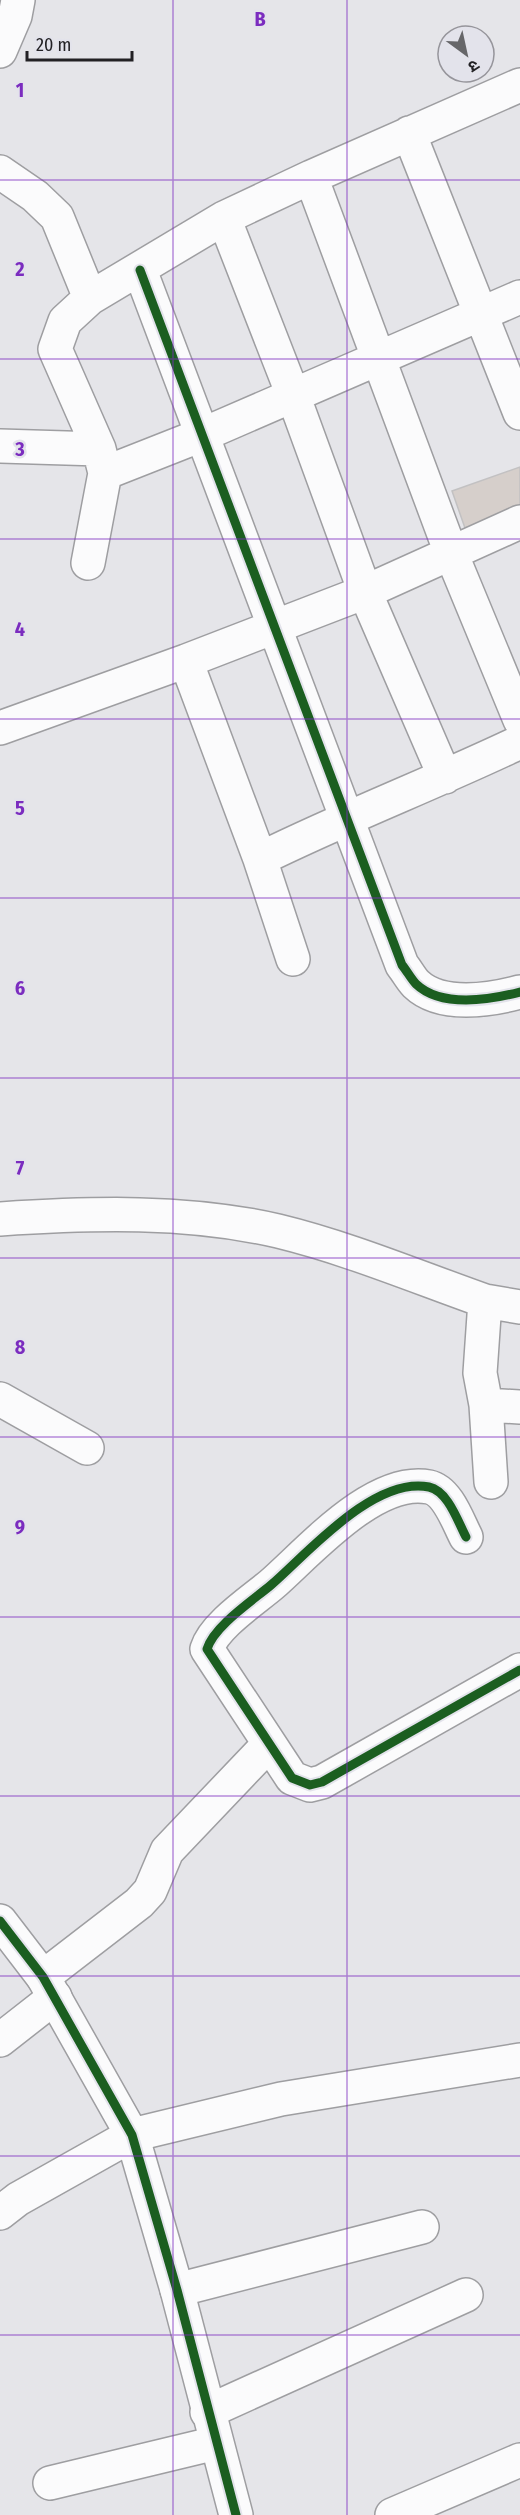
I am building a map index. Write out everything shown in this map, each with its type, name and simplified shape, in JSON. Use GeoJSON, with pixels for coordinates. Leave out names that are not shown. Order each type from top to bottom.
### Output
{"type":"FeatureCollection","features":[{"type":"Feature","properties":{"kind":"street"},"geometry":{"type":"LineString","coordinates":[[0,51],[15,16],[18,0]]}},
{"type":"Feature","properties":{"kind":"street"},"geometry":{"type":"LineString","coordinates":[[88,563],[102,461],[55,349],[65,321],[90,298],[224,219],[311,177],[520,85]]}},
{"type":"Feature","properties":{"kind":"street"},"geometry":{"type":"LineString","coordinates":[[409,133],[520,413]]}},
{"type":"Feature","properties":{"kind":"street"},"geometry":{"type":"LineString","coordinates":[[0,172],[51,208],[64,231],[90,298]]}},
{"type":"Feature","properties":{"kind":"street"},"geometry":{"type":"LineString","coordinates":[[311,177],[451,553],[520,720]]}},
{"type":"Feature","properties":{"kind":"street"},"geometry":{"type":"LineString","coordinates":[[224,219],[293,395],[365,592],[446,777]]}},
{"type":"Feature","properties":{"kind":"street"},"geometry":{"type":"LineString","coordinates":[[140,270],[204,434],[273,627],[348,816],[402,965],[416,985],[435,996],[459,1000],[520,992]]}},
{"type":"Feature","properties":{"kind":"street"},"geometry":{"type":"LineString","coordinates":[[0,446],[102,461],[204,434],[520,297]]}},
{"type":"Feature","properties":{"kind":"street"},"geometry":{"type":"LineString","coordinates":[[0,728],[186,662],[365,592],[520,522]]}},
{"type":"Feature","properties":{"kind":"street"},"geometry":{"type":"LineString","coordinates":[[186,662],[260,859],[293,959]]}},
{"type":"Feature","properties":{"kind":"street"},"geometry":{"type":"LineString","coordinates":[[260,859],[348,816],[446,777],[520,742]]}},
{"type":"Feature","properties":{"kind":"street"},"geometry":{"type":"LineString","coordinates":[[0,1219],[104,1214],[184,1217],[277,1231],[486,1301],[520,1307]]}},
{"type":"Feature","properties":{"kind":"street"},"geometry":{"type":"LineString","coordinates":[[486,1301],[480,1373],[486,1405],[491,1482]]}},
{"type":"Feature","properties":{"kind":"street"},"geometry":{"type":"LineString","coordinates":[[0,1399],[87,1448]]}},
{"type":"Feature","properties":{"kind":"street"},"geometry":{"type":"LineString","coordinates":[[486,1405],[520,1407]]}},
{"type":"Feature","properties":{"kind":"street"},"geometry":{"type":"LineString","coordinates":[[466,1537],[438,1491],[416,1487],[373,1500],[336,1524],[300,1560],[217,1632],[207,1648],[268,1745],[292,1778],[310,1785],[322,1782],[520,1670]]}},
{"type":"Feature","properties":{"kind":"street"},"geometry":{"type":"LineString","coordinates":[[0,2040],[49,1987],[150,1891],[167,1851],[268,1745]]}},
{"type":"Feature","properties":{"kind":"street"},"geometry":{"type":"LineString","coordinates":[[0,1921],[49,1987],[132,2135],[177,2290],[207,2412],[236,2515]]}},
{"type":"Feature","properties":{"kind":"street"},"geometry":{"type":"LineString","coordinates":[[0,2213],[18,2199],[132,2135],[281,2099],[520,2060]]}},
{"type":"Feature","properties":{"kind":"street"},"geometry":{"type":"LineString","coordinates":[[177,2290],[422,2227]]}},
{"type":"Feature","properties":{"kind":"street"},"geometry":{"type":"LineString","coordinates":[[207,2412],[466,2295]]}},
{"type":"Feature","properties":{"kind":"street"},"geometry":{"type":"LineString","coordinates":[[50,2483],[216,2443]]}},
{"type":"Feature","properties":{"kind":"street"},"geometry":{"type":"LineString","coordinates":[[392,2515],[520,2460]]}},
{"type":"Feature","properties":{"kind":"building"},"geometry":{"type":"Polygon","coordinates":[[[520,467],[520,508],[465,528],[452,491],[520,467]]]}},
{"type":"Feature","properties":{"kind":"cycle path"},"geometry":{"type":"LineString","coordinates":[[140,270],[402,965],[416,984],[426,992],[452,999],[495,998],[520,992]]}},
{"type":"Feature","properties":{"kind":"cycle path"},"geometry":{"type":"LineString","coordinates":[[466,1537],[452,1508],[442,1494],[436,1490],[429,1487],[408,1487],[386,1493],[343,1520],[323,1537],[225,1623],[211,1640],[207,1649],[292,1778],[310,1785],[322,1782],[520,1670]]}},
{"type":"Feature","properties":{"kind":"cycle path"},"geometry":{"type":"LineString","coordinates":[[0,1921],[43,1977],[132,2135],[177,2290],[236,2515]]}}]}
